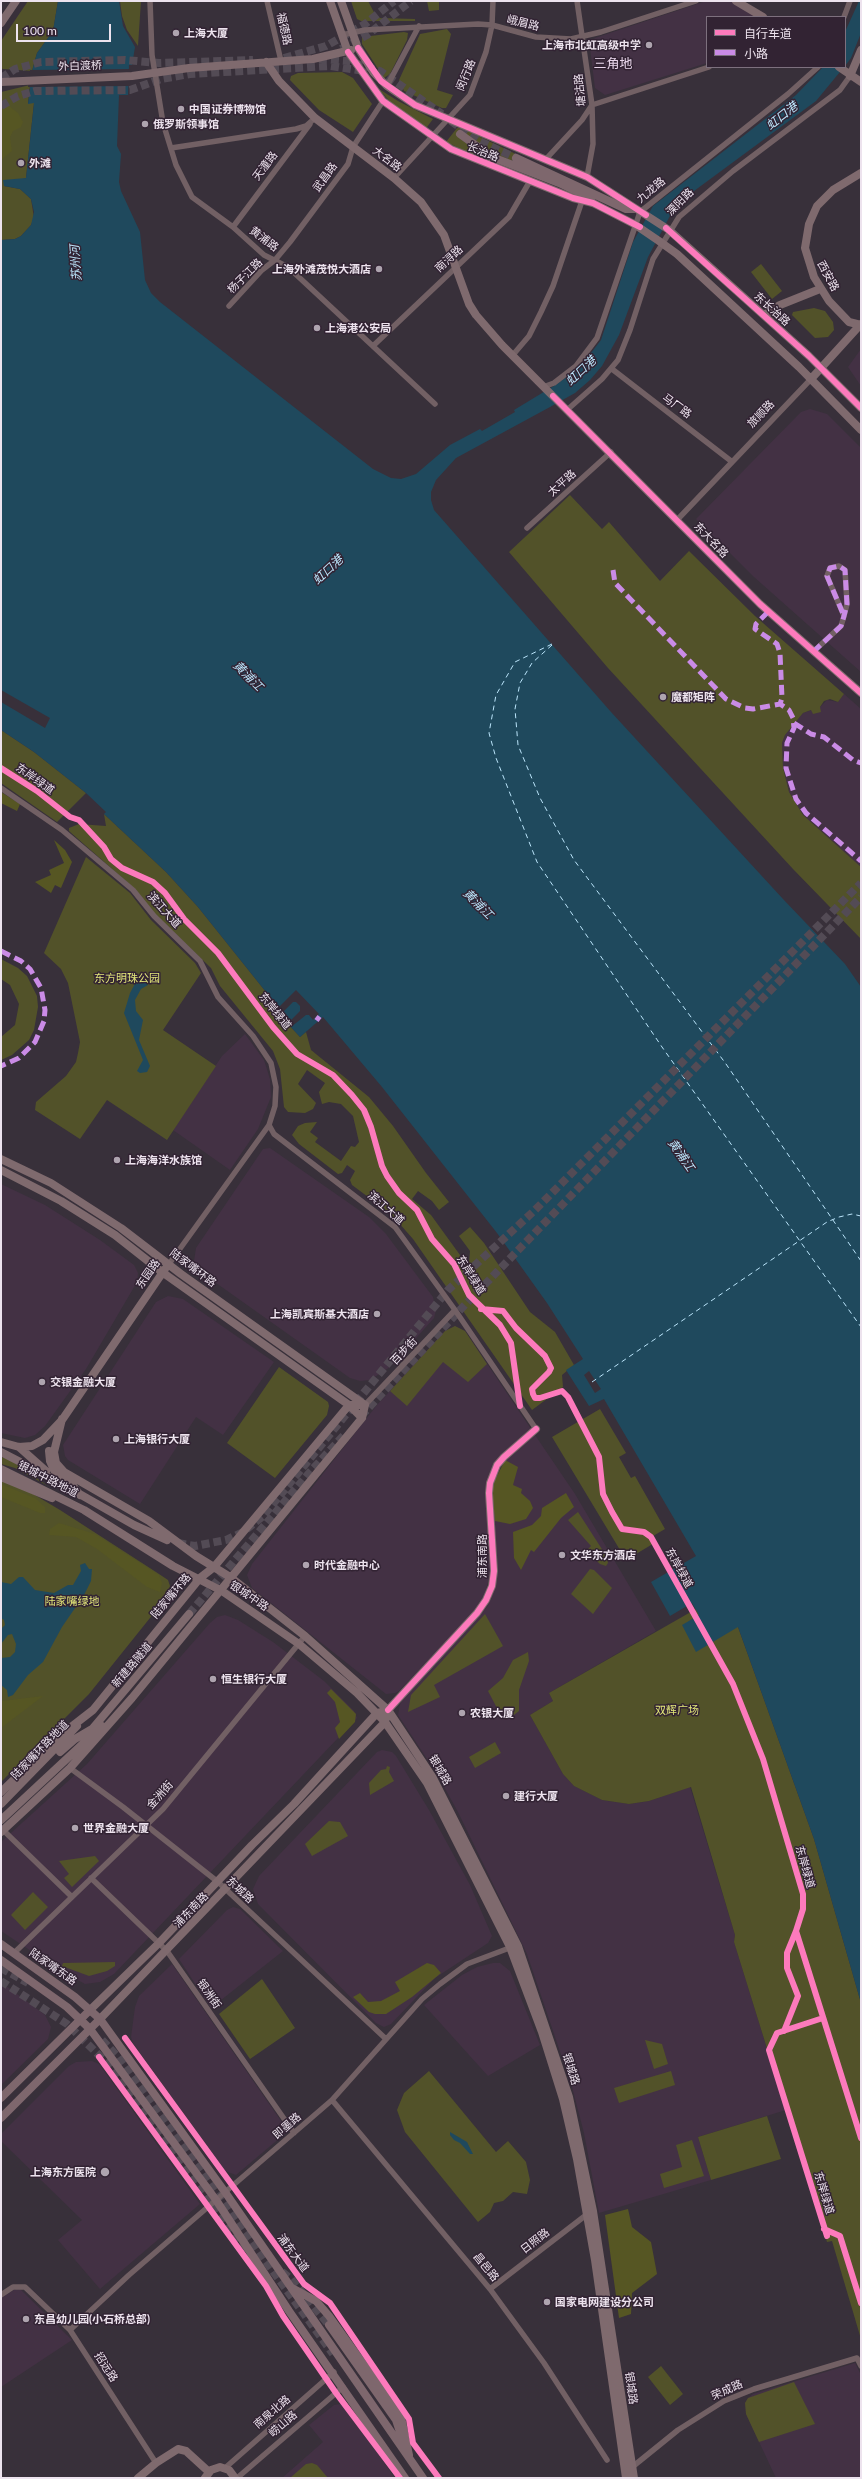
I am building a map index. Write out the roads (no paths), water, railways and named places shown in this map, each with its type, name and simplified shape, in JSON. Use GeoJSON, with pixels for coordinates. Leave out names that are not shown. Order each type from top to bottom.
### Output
{"type":"FeatureCollection","features":[{"type":"Feature","properties":{"kind":"main road"},"geometry":{"type":"LineString","coordinates":[[1,23],[16,1]]}},
{"type":"Feature","properties":{"kind":"main road"},"geometry":{"type":"LineString","coordinates":[[330,1],[348,52]]}},
{"type":"Feature","properties":{"kind":"main road"},"geometry":{"type":"LineString","coordinates":[[154,73],[313,59],[348,52],[358,48],[341,1]]}},
{"type":"Feature","properties":{"kind":"main road"},"geometry":{"type":"LineString","coordinates":[[736,1],[761,16]]}},
{"type":"Feature","properties":{"kind":"main road","name":"长治路"},"geometry":{"type":"LineString","coordinates":[[358,48],[371,70],[387,86],[415,106],[587,177],[655,221]]}},
{"type":"Feature","properties":{"kind":"main road","name":"溧阳路"},"geometry":{"type":"LineString","coordinates":[[844,71],[861,50]]}},
{"type":"Feature","properties":{"kind":"main road","name":"长治路"},"geometry":{"type":"LineString","coordinates":[[348,52],[383,100],[430,137],[451,149],[530,181],[582,201],[593,203],[637,226],[660,242]]}},
{"type":"Feature","properties":{"kind":"main road","name":"大名路"},"geometry":{"type":"LineString","coordinates":[[266,62],[279,81],[315,118],[394,178],[421,202],[444,235],[469,304],[476,315],[512,356],[548,391]]}},
{"type":"Feature","properties":{"kind":"main road"},"geometry":{"type":"LineString","coordinates":[[844,71],[861,82]]}},
{"type":"Feature","properties":{"kind":"main road","name":"外白渡桥"},"geometry":{"type":"LineString","coordinates":[[1,82],[29,79],[132,76],[154,73]]}},
{"type":"Feature","properties":{"kind":"main road"},"geometry":{"type":"LineString","coordinates":[[460,134],[492,157],[559,183],[586,196],[593,203]]}},
{"type":"Feature","properties":{"kind":"main road"},"geometry":{"type":"LineString","coordinates":[[516,158],[626,208],[640,212]]}},
{"type":"Feature","properties":{"kind":"main road","name":"西安路"},"geometry":{"type":"LineString","coordinates":[[861,173],[824,197],[817,206],[809,224],[806,239],[806,256],[820,289],[841,316],[848,322],[861,325]]}},
{"type":"Feature","properties":{"kind":"main road","name":"东长治路"},"geometry":{"type":"LineString","coordinates":[[655,221],[668,229],[764,315],[861,408]]}},
{"type":"Feature","properties":{"kind":"main road"},"geometry":{"type":"LineString","coordinates":[[660,242],[677,254],[811,379],[861,430]]}},
{"type":"Feature","properties":{"kind":"main road","name":"东长治路"},"geometry":{"type":"LineString","coordinates":[[764,315],[780,305],[820,289]]}},
{"type":"Feature","properties":{"kind":"main road","name":"旅顺路"},"geometry":{"type":"LineString","coordinates":[[811,379],[861,325]]}},
{"type":"Feature","properties":{"kind":"main road","name":"东大名路"},"geometry":{"type":"LineString","coordinates":[[548,391],[678,519],[760,604],[813,652],[861,692]]}},
{"type":"Feature","properties":{"kind":"main road","name":"陆家嘴环路"},"geometry":{"type":"LineString","coordinates":[[1,1160],[31,1173],[81,1201],[365,1405]]}},
{"type":"Feature","properties":{"kind":"main road","name":"陆家嘴环路"},"geometry":{"type":"LineString","coordinates":[[1,1170],[38,1188],[84,1214],[162,1272],[349,1405],[362,1418]]}},
{"type":"Feature","properties":{"kind":"main road","name":"东园路"},"geometry":{"type":"LineString","coordinates":[[62,1419],[162,1272],[169,1264]]}},
{"type":"Feature","properties":{"kind":"main road"},"geometry":{"type":"LineString","coordinates":[[2,1831],[70,1768],[132,1698],[222,1591],[230,1578],[362,1418],[365,1405],[349,1405]]}},
{"type":"Feature","properties":{"kind":"main road","name":"陆家嘴环路"},"geometry":{"type":"LineString","coordinates":[[1,1792],[57,1738],[93,1710],[200,1578],[214,1567],[349,1405]]}},
{"type":"Feature","properties":{"kind":"main road"},"geometry":{"type":"LineString","coordinates":[[1,1442],[19,1447],[32,1446],[43,1440],[62,1419]]}},
{"type":"Feature","properties":{"kind":"main road"},"geometry":{"type":"LineString","coordinates":[[62,1419],[51,1443],[50,1461],[55,1472],[73,1486],[80,1495]]}},
{"type":"Feature","properties":{"kind":"main road","name":"银城中路"},"geometry":{"type":"LineString","coordinates":[[62,1419],[54,1452],[56,1463],[64,1472],[149,1521],[230,1578],[305,1636],[388,1710]]}},
{"type":"Feature","properties":{"kind":"main road","name":"浦东南路"},"geometry":{"type":"LineString","coordinates":[[1,2118],[167,1951],[385,1722],[388,1710],[477,1613],[486,1600],[492,1586],[494,1571],[489,1493],[490,1483],[497,1465],[536,1429]]}},
{"type":"Feature","properties":{"kind":"main road"},"geometry":{"type":"LineString","coordinates":[[19,1447],[54,1478],[80,1495],[134,1525],[167,1540]]}},
{"type":"Feature","properties":{"kind":"main road","name":"银城中路地道"},"geometry":{"type":"LineString","coordinates":[[1,1452],[54,1478]]}},
{"type":"Feature","properties":{"kind":"main road","name":"银城中路地道"},"geometry":{"type":"LineString","coordinates":[[1,1469],[84,1510]]}},
{"type":"Feature","properties":{"kind":"main road"},"geometry":{"type":"LineString","coordinates":[[1,1477],[84,1510]]}},
{"type":"Feature","properties":{"kind":"main road","name":"银城中路"},"geometry":{"type":"LineString","coordinates":[[84,1510],[173,1566],[200,1578],[222,1591],[299,1644],[377,1713],[385,1722]]}},
{"type":"Feature","properties":{"kind":"main road","name":"新建路隧道"},"geometry":{"type":"LineString","coordinates":[[79,1746],[189,1614]]}},
{"type":"Feature","properties":{"kind":"main road"},"geometry":{"type":"LineString","coordinates":[[1,1820],[132,1698]]}},
{"type":"Feature","properties":{"kind":"main road","name":"陆家嘴环路地道"},"geometry":{"type":"LineString","coordinates":[[1,1804],[93,1710]]}},
{"type":"Feature","properties":{"kind":"main road"},"geometry":{"type":"LineString","coordinates":[[377,1713],[388,1710]]}},
{"type":"Feature","properties":{"kind":"main road","name":"银城路"},"geometry":{"type":"LineString","coordinates":[[388,1710],[433,1778],[514,1947],[569,2097],[590,2212],[631,2468]]}},
{"type":"Feature","properties":{"kind":"main road","name":"浦东南路"},"geometry":{"type":"LineString","coordinates":[[1,2098],[159,1943],[294,1804],[377,1713]]}},
{"type":"Feature","properties":{"kind":"main road","name":"银城路"},"geometry":{"type":"LineString","coordinates":[[385,1722],[427,1783],[514,1947]]}},
{"type":"Feature","properties":{"kind":"main road","name":"新建路隧道"},"geometry":{"type":"LineString","coordinates":[[1,1810],[75,1739],[92,1729]]}},
{"type":"Feature","properties":{"kind":"main road","name":"陆家嘴东路"},"geometry":{"type":"LineString","coordinates":[[1,1944],[90,2010]]}},
{"type":"Feature","properties":{"kind":"main road"},"geometry":{"type":"LineString","coordinates":[[1,1960],[67,2007],[90,2029],[216,2200],[289,2311],[334,2372],[405,2478]]}},
{"type":"Feature","properties":{"kind":"main road","name":"浦东大道"},"geometry":{"type":"LineString","coordinates":[[90,2010],[100,2019],[225,2192],[423,2478]]}},
{"type":"Feature","properties":{"kind":"main road","name":"银城路"},"geometry":{"type":"LineString","coordinates":[[590,2212],[628,2478]]}},
{"type":"Feature","properties":{"kind":"main road"},"geometry":{"type":"LineString","coordinates":[[291,2287],[316,2301],[329,2316],[401,2417],[410,2458]]}},
{"type":"Feature","properties":{"kind":"main road"},"geometry":{"type":"LineString","coordinates":[[329,2325],[396,2420],[410,2458]]}},
{"type":"Feature","properties":{"kind":"main road"},"geometry":{"type":"LineString","coordinates":[[138,2478],[170,2453],[182,2449],[207,2475],[215,2468],[225,2468]]}},
{"type":"Feature","properties":{"kind":"main road","name":"崂山路"},"geometry":{"type":"LineString","coordinates":[[225,2468],[236,2478]]}},
{"type":"Feature","properties":{"kind":"main road"},"geometry":{"type":"LineString","coordinates":[[631,2468],[634,2478]]}},
{"type":"Feature","properties":{"kind":"street","name":"黄浦路"},"geometry":{"type":"LineString","coordinates":[[150,1],[154,73],[163,123],[176,165],[192,197],[233,227],[264,255],[288,267],[374,345],[435,404]]}},
{"type":"Feature","properties":{"kind":"street","name":"福德路"},"geometry":{"type":"LineString","coordinates":[[267,1],[280,61]]}},
{"type":"Feature","properties":{"kind":"street","name":"闵行路"},"geometry":{"type":"LineString","coordinates":[[394,178],[430,137],[466,100],[475,84],[492,25],[493,1]]}},
{"type":"Feature","properties":{"kind":"street","name":"塘沽路"},"geometry":{"type":"LineString","coordinates":[[577,1],[584,36],[592,104],[592,157],[587,177]]}},
{"type":"Feature","properties":{"kind":"street","name":"峨眉路"},"geometry":{"type":"LineString","coordinates":[[342,35],[351,32],[453,24],[492,25],[547,39],[584,36],[696,1]]}},
{"type":"Feature","properties":{"kind":"street"},"geometry":{"type":"LineString","coordinates":[[844,16],[850,1]]}},
{"type":"Feature","properties":{"kind":"street"},"geometry":{"type":"LineString","coordinates":[[387,86],[419,26]]}},
{"type":"Feature","properties":{"kind":"street"},"geometry":{"type":"LineString","coordinates":[[546,160],[582,120],[592,104],[706,68]]}},
{"type":"Feature","properties":{"kind":"street","name":"九龙路"},"geometry":{"type":"LineString","coordinates":[[548,391],[554,383],[576,366],[597,338],[637,226],[640,212],[788,94],[817,68]]}},
{"type":"Feature","properties":{"kind":"street","name":"溧阳路"},"geometry":{"type":"LineString","coordinates":[[567,410],[612,369],[628,337],[648,270],[660,242],[668,229],[685,211],[712,187],[843,86],[844,71]]}},
{"type":"Feature","properties":{"kind":"street","name":"武昌路"},"geometry":{"type":"LineString","coordinates":[[275,260],[348,164],[353,147],[383,100]]}},
{"type":"Feature","properties":{"kind":"street"},"geometry":{"type":"LineString","coordinates":[[171,148],[296,129],[306,126],[315,118]]}},
{"type":"Feature","properties":{"kind":"street","name":"天潼路"},"geometry":{"type":"LineString","coordinates":[[233,227],[315,118]]}},
{"type":"Feature","properties":{"kind":"street","name":"南浔路"},"geometry":{"type":"LineString","coordinates":[[374,345],[509,217],[530,181]]}},
{"type":"Feature","properties":{"kind":"street"},"geometry":{"type":"LineString","coordinates":[[512,356],[529,336],[553,286],[582,201]]}},
{"type":"Feature","properties":{"kind":"street","name":"杨子江路"},"geometry":{"type":"LineString","coordinates":[[229,306],[262,270],[275,260]]}},
{"type":"Feature","properties":{"kind":"street","name":"马厂路"},"geometry":{"type":"LineString","coordinates":[[612,369],[731,460]]}},
{"type":"Feature","properties":{"kind":"street","name":"旅顺路"},"geometry":{"type":"LineString","coordinates":[[678,519],[731,460],[811,379]]}},
{"type":"Feature","properties":{"kind":"street","name":"太平路"},"geometry":{"type":"LineString","coordinates":[[527,528],[611,452]]}},
{"type":"Feature","properties":{"kind":"street"},"geometry":{"type":"LineString","coordinates":[[813,652],[841,626],[844,616],[847,604],[845,570],[839,566],[830,568],[827,576],[844,616]]}},
{"type":"Feature","properties":{"kind":"street","name":"滨江大道"},"geometry":{"type":"LineString","coordinates":[[1,788],[62,830],[133,890],[154,916],[200,961],[218,997],[253,1036],[271,1063],[276,1087],[275,1106],[269,1125],[274,1134],[384,1216],[395,1227],[455,1310],[536,1429]]}},
{"type":"Feature","properties":{"kind":"street","name":"东园路"},"geometry":{"type":"LineString","coordinates":[[169,1264],[269,1125]]}},
{"type":"Feature","properties":{"kind":"street","name":"百步街"},"geometry":{"type":"LineString","coordinates":[[365,1405],[455,1310]]}},
{"type":"Feature","properties":{"kind":"street","name":"金洲街"},"geometry":{"type":"LineString","coordinates":[[14,1953],[147,1825],[202,1762],[305,1636]]}},
{"type":"Feature","properties":{"kind":"street","name":"东城路"},"geometry":{"type":"LineString","coordinates":[[70,1768],[147,1825],[218,1882],[386,2039]]}},
{"type":"Feature","properties":{"kind":"street"},"geometry":{"type":"LineString","coordinates":[[2,1831],[72,1897]]}},
{"type":"Feature","properties":{"kind":"street","name":"银洲街"},"geometry":{"type":"LineString","coordinates":[[91,1878],[167,1951],[294,2134]]}},
{"type":"Feature","properties":{"kind":"street","name":"即墨路"},"geometry":{"type":"LineString","coordinates":[[70,2330],[129,2275],[332,2100],[422,1999],[458,1970],[514,1947]]}},
{"type":"Feature","properties":{"kind":"street","name":"昌邑路"},"geometry":{"type":"LineString","coordinates":[[332,2100],[490,2289],[544,2363],[607,2460]]}},
{"type":"Feature","properties":{"kind":"street","name":"日照路"},"geometry":{"type":"LineString","coordinates":[[490,2289],[590,2212]]}},
{"type":"Feature","properties":{"kind":"street","name":"招远路"},"geometry":{"type":"LineString","coordinates":[[1,2295],[16,2286],[29,2290],[70,2330],[156,2463]]}},
{"type":"Feature","properties":{"kind":"street","name":"荣成路"},"geometry":{"type":"LineString","coordinates":[[631,2468],[678,2430],[724,2401],[754,2389],[858,2358],[861,2366]]}},
{"type":"Feature","properties":{"kind":"street","name":"南泉北路"},"geometry":{"type":"LineString","coordinates":[[225,2468],[334,2372]]}},
{"type":"Feature","properties":{"kind":"street","name":"崂山路"},"geometry":{"type":"LineString","coordinates":[[236,2478],[343,2387]]}},
{"type":"Feature","properties":{"kind":"street"},"geometry":{"type":"LineString","coordinates":[[628,2478],[631,2468]]}},
{"type":"Feature","properties":{"kind":"water"},"geometry":{"type":"Polygon","coordinates":[[[58,1],[119,1],[123,26],[135,47],[132,65],[129,65],[128,95],[119,95],[117,146],[121,154],[119,182],[121,191],[140,232],[145,280],[151,293],[160,302],[373,469],[391,478],[401,479],[416,474],[450,445],[480,429],[482,431],[515,412],[514,410],[557,384],[581,366],[601,340],[633,242],[653,206],[796,95],[822,68],[843,68],[816,101],[694,191],[671,214],[648,257],[619,335],[602,366],[590,380],[575,393],[456,458],[436,480],[431,492],[431,500],[434,510],[611,712],[783,899],[845,964],[861,987],[861,2003],[814,1839],[738,1627],[696,1652],[682,1625],[699,1615],[692,1603],[670,1616],[651,1582],[696,1556],[604,1399],[589,1406],[566,1370],[583,1359],[547,1303],[497,1233],[382,1087],[323,1017],[300,1037],[267,1001],[269,996],[266,992],[198,907],[166,872],[104,814],[106,812],[86,793],[34,752],[1,730],[1,240],[15,239],[21,236],[31,225],[34,212],[31,199],[20,189],[4,186],[3,180],[26,178],[34,103],[28,104],[32,71],[37,53],[53,31],[58,1]]]}},
{"type":"Feature","properties":{"kind":"water"},"geometry":{"type":"Polygon","coordinates":[[[859,1],[861,1],[861,33],[851,58],[846,65],[846,30],[859,1]]]}},
{"type":"Feature","properties":{"kind":"water"},"geometry":{"type":"Polygon","coordinates":[[[141,978],[146,980],[148,985],[141,989],[135,1000],[136,1011],[143,1020],[139,1040],[150,1066],[147,1072],[140,1073],[137,1071],[143,1060],[124,1013],[130,993],[137,980],[141,978]]]}},
{"type":"Feature","properties":{"kind":"water"},"geometry":{"type":"Polygon","coordinates":[[[85,1563],[89,1569],[92,1569],[91,1581],[84,1595],[62,1627],[43,1662],[28,1675],[13,1695],[8,1697],[7,1690],[1,1685],[1,1658],[10,1657],[15,1652],[16,1644],[12,1634],[8,1635],[1,1644],[1,1629],[5,1625],[4,1620],[1,1618],[1,1582],[11,1584],[19,1577],[23,1577],[35,1590],[54,1593],[68,1585],[73,1585],[81,1571],[80,1565],[85,1563]]]}},
{"type":"Feature","properties":{"kind":"water"},"geometry":{"type":"Polygon","coordinates":[[[450,2132],[467,2142],[473,2154],[470,2154],[460,2143],[454,2140],[450,2135],[450,2132]]]}},
{"type":"Feature","properties":{"kind":"tunnel"},"geometry":{"type":"LineString","coordinates":[[284,58],[326,46],[365,24],[394,1]]}},
{"type":"Feature","properties":{"kind":"tunnel"},"geometry":{"type":"LineString","coordinates":[[341,49],[367,35],[411,1]]}},
{"type":"Feature","properties":{"kind":"tunnel"},"geometry":{"type":"LineString","coordinates":[[319,59],[348,61],[380,71],[442,114]]}},
{"type":"Feature","properties":{"kind":"tunnel"},"geometry":{"type":"LineString","coordinates":[[1,78],[15,69],[41,62],[125,60],[159,63],[253,60]]}},
{"type":"Feature","properties":{"kind":"tunnel"},"geometry":{"type":"LineString","coordinates":[[1,106],[18,96],[35,91],[130,90],[161,79],[190,74],[330,66],[365,71]]}},
{"type":"Feature","properties":{"kind":"tunnel"},"geometry":{"type":"LineString","coordinates":[[451,121],[479,141],[516,158]]}},
{"type":"Feature","properties":{"kind":"tunnel"},"geometry":{"type":"LineString","coordinates":[[178,1543],[195,1546],[226,1540],[243,1532],[263,1516],[448,1290],[534,1211],[861,883]]}},
{"type":"Feature","properties":{"kind":"tunnel"},"geometry":{"type":"LineString","coordinates":[[361,1416],[460,1310],[861,897]]}},
{"type":"Feature","properties":{"kind":"tunnel"},"geometry":{"type":"LineString","coordinates":[[189,1614],[310,1472],[344,1435]]}},
{"type":"Feature","properties":{"kind":"tunnel"},"geometry":{"type":"LineString","coordinates":[[1,1968],[28,1983]]}},
{"type":"Feature","properties":{"kind":"tunnel"},"geometry":{"type":"LineString","coordinates":[[1,1981],[67,2024],[109,2065],[262,2277]]}},
{"type":"Feature","properties":{"kind":"tunnel"},"geometry":{"type":"LineString","coordinates":[[102,2040],[117,2056],[333,2354]]}},
{"type":"Feature","properties":{"kind":"tunnel"},"geometry":{"type":"LineString","coordinates":[[282,2272],[291,2279],[329,2325]]}},
{"type":"Feature","properties":{"kind":"place","name":"上海大厦"},"geometry":{"type":"Point","coordinates":[176,33]}},
{"type":"Feature","properties":{"kind":"place","name":"上海市北虹高级中学"},"geometry":{"type":"Point","coordinates":[649,45]}},
{"type":"Feature","properties":{"kind":"place","name":"中国证券博物馆"},"geometry":{"type":"Point","coordinates":[181,109]}},
{"type":"Feature","properties":{"kind":"place","name":"俄罗斯领事馆"},"geometry":{"type":"Point","coordinates":[145,124]}},
{"type":"Feature","properties":{"kind":"place","name":"外滩"},"geometry":{"type":"Point","coordinates":[21,163]}},
{"type":"Feature","properties":{"kind":"place","name":"上海外滩茂悦大酒店"},"geometry":{"type":"Point","coordinates":[379,269]}},
{"type":"Feature","properties":{"kind":"place","name":"上海港公安局"},"geometry":{"type":"Point","coordinates":[317,328]}},
{"type":"Feature","properties":{"kind":"place","name":"魔都矩阵"},"geometry":{"type":"Point","coordinates":[663,697]}},
{"type":"Feature","properties":{"kind":"place","name":"上海海洋水族馆"},"geometry":{"type":"Point","coordinates":[117,1160]}},
{"type":"Feature","properties":{"kind":"place","name":"上海凯宾斯基大酒店"},"geometry":{"type":"Point","coordinates":[377,1314]}},
{"type":"Feature","properties":{"kind":"place","name":"交银金融大厦"},"geometry":{"type":"Point","coordinates":[42,1382]}},
{"type":"Feature","properties":{"kind":"place","name":"上海银行大厦"},"geometry":{"type":"Point","coordinates":[116,1439]}},
{"type":"Feature","properties":{"kind":"place","name":"文华东方酒店"},"geometry":{"type":"Point","coordinates":[562,1555]}},
{"type":"Feature","properties":{"kind":"place","name":"时代金融中心"},"geometry":{"type":"Point","coordinates":[306,1565]}},
{"type":"Feature","properties":{"kind":"place","name":"恒生银行大厦"},"geometry":{"type":"Point","coordinates":[213,1679]}},
{"type":"Feature","properties":{"kind":"place","name":"农银大厦"},"geometry":{"type":"Point","coordinates":[462,1713]}},
{"type":"Feature","properties":{"kind":"place","name":"建行大厦"},"geometry":{"type":"Point","coordinates":[506,1796]}},
{"type":"Feature","properties":{"kind":"place","name":"世界金融大厦"},"geometry":{"type":"Point","coordinates":[75,1828]}},
{"type":"Feature","properties":{"kind":"place","name":"上海东方医院"},"geometry":{"type":"Point","coordinates":[105,2172]}},
{"type":"Feature","properties":{"kind":"place","name":"国家电网建设分公司"},"geometry":{"type":"Point","coordinates":[547,2302]}},
{"type":"Feature","properties":{"kind":"place","name":"东昌幼儿园(小石桥总部)"},"geometry":{"type":"Point","coordinates":[26,2319]}},
{"type":"Feature","properties":{"kind":"district","name":"三角地"},"geometry":{"type":"Point","coordinates":[613,64]}},
{"type":"Feature","properties":{"kind":"water label","name":"虹口港"},"geometry":{"type":"Point","coordinates":[782,116]}},
{"type":"Feature","properties":{"kind":"water label","name":"苏州河"},"geometry":{"type":"Point","coordinates":[76,263]}},
{"type":"Feature","properties":{"kind":"water label","name":"虹口港"},"geometry":{"type":"Point","coordinates":[581,371]}},
{"type":"Feature","properties":{"kind":"water label","name":"虹口港"},"geometry":{"type":"Point","coordinates":[328,570]}},
{"type":"Feature","properties":{"kind":"water label","name":"黄浦江"},"geometry":{"type":"Point","coordinates":[248,676]}},
{"type":"Feature","properties":{"kind":"water label","name":"黄浦江"},"geometry":{"type":"Point","coordinates":[478,904]}},
{"type":"Feature","properties":{"kind":"water label","name":"黄浦江"},"geometry":{"type":"Point","coordinates":[681,1155]}},
{"type":"Feature","properties":{"kind":"park label","name":"东方明珠公园"},"geometry":{"type":"Point","coordinates":[127,978]}},
{"type":"Feature","properties":{"kind":"park label","name":"陆家嘴绿地"},"geometry":{"type":"Point","coordinates":[72,1601]}},
{"type":"Feature","properties":{"kind":"park label","name":"双辉广场"},"geometry":{"type":"Point","coordinates":[677,1710]}}]}
